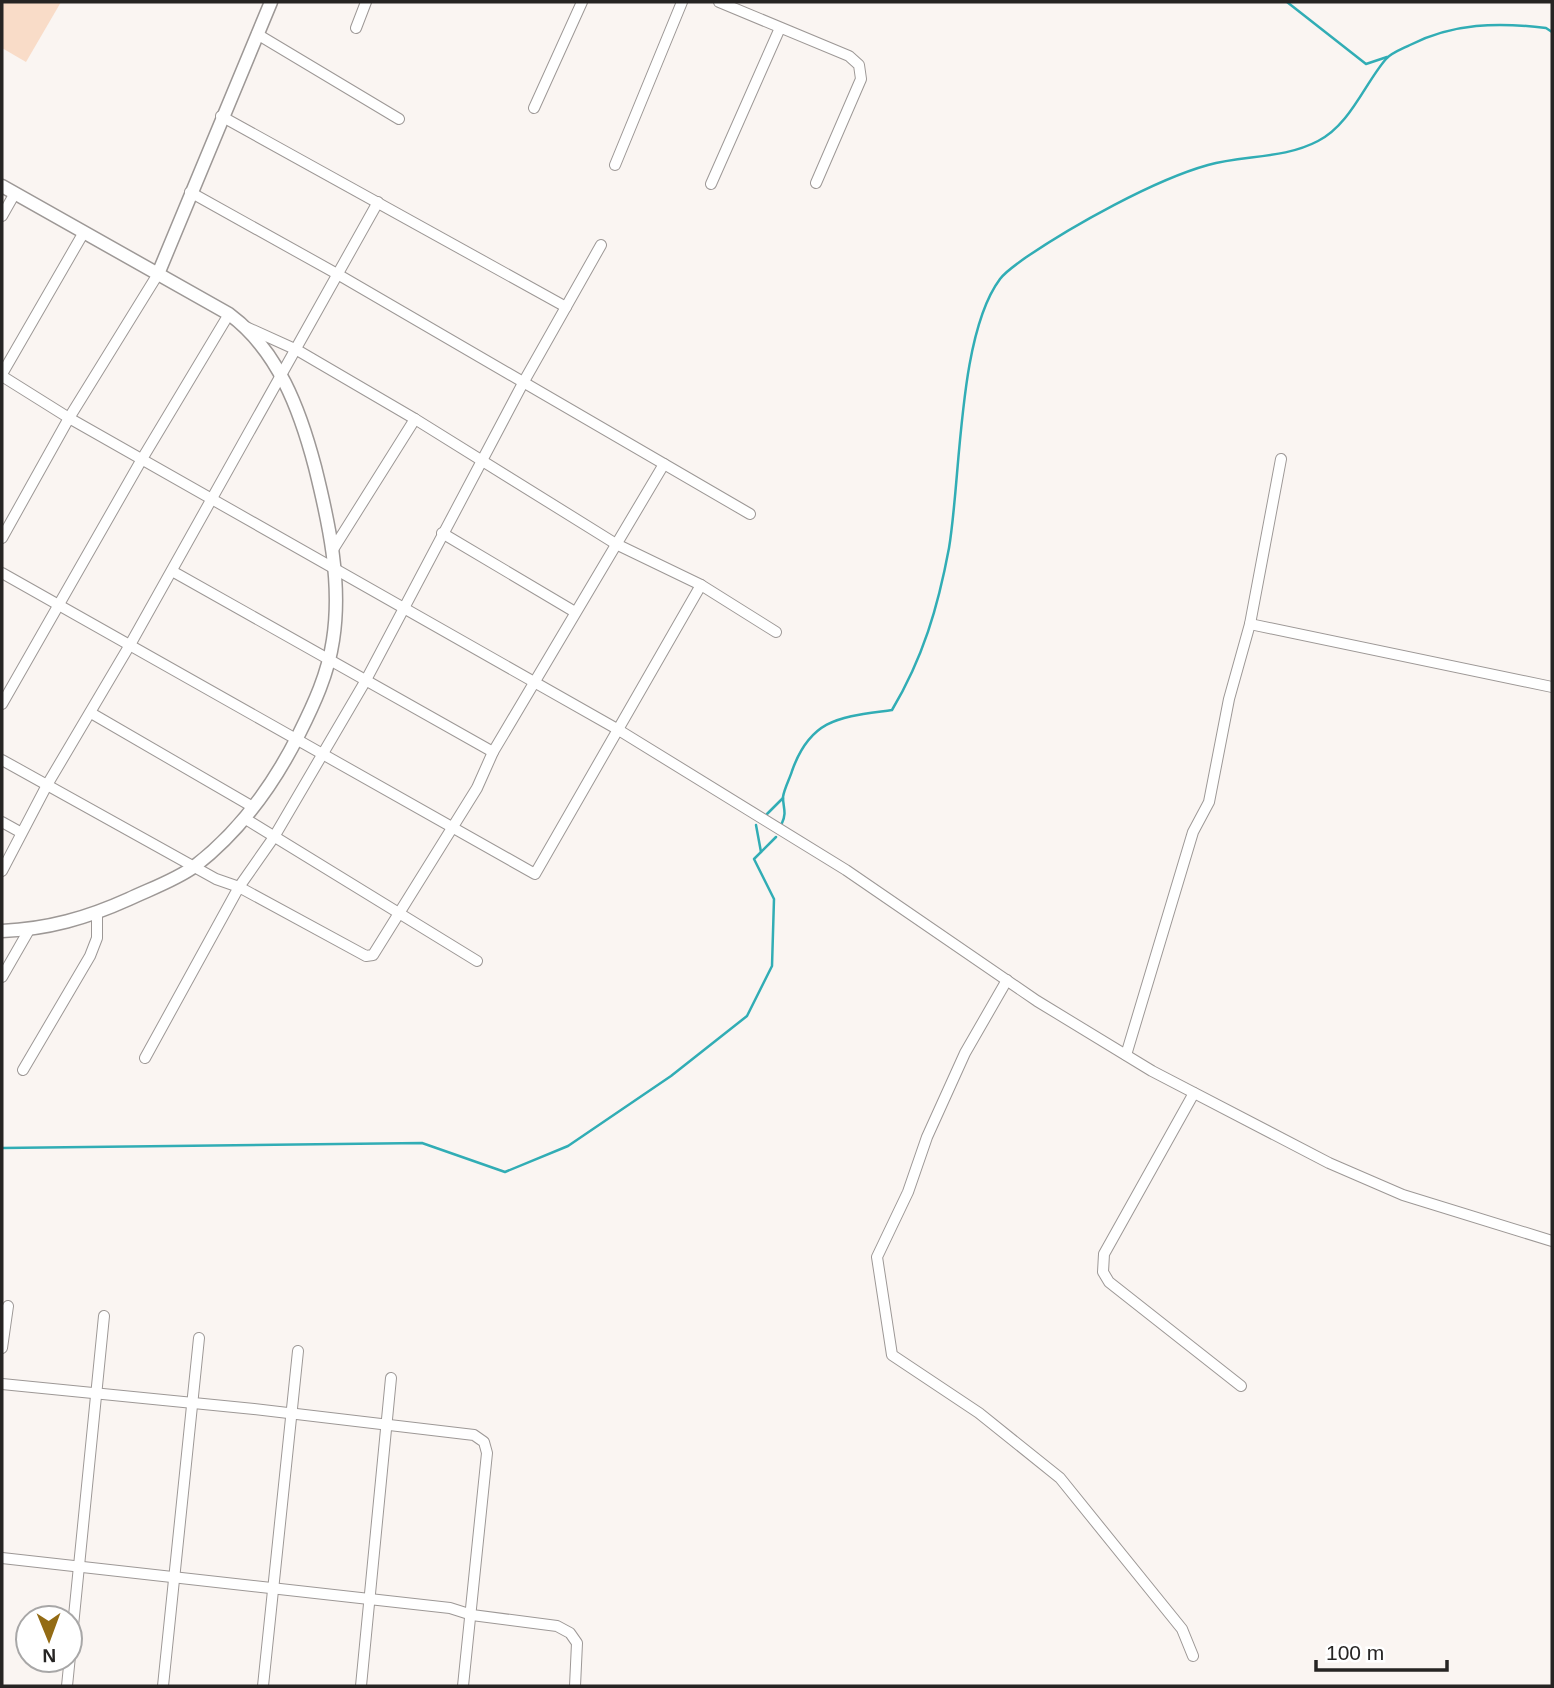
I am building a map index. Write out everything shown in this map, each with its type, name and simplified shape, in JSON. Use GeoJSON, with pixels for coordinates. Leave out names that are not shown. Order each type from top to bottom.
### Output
{"type":"FeatureCollection","features":[{"type":"Feature","properties":{"kind":"street"},"geometry":{"type":"LineString","coordinates":[[2,538],[69,418],[158,274],[271,2]]}},
{"type":"Feature","properties":{"kind":"street"},"geometry":{"type":"LineString","coordinates":[[355,28],[366,2]]}},
{"type":"Feature","properties":{"kind":"street"},"geometry":{"type":"LineString","coordinates":[[534,108],[582,2]]}},
{"type":"Feature","properties":{"kind":"street"},"geometry":{"type":"LineString","coordinates":[[615,165],[682,2]]}},
{"type":"Feature","properties":{"kind":"street"},"geometry":{"type":"LineString","coordinates":[[719,2],[849,56],[861,72],[816,183]]}},
{"type":"Feature","properties":{"kind":"street"},"geometry":{"type":"LineString","coordinates":[[711,184],[780,29]]}},
{"type":"Feature","properties":{"kind":"street"},"geometry":{"type":"LineString","coordinates":[[257,34],[399,119]]}},
{"type":"Feature","properties":{"kind":"street"},"geometry":{"type":"LineString","coordinates":[[222,117],[566,307]]}},
{"type":"Feature","properties":{"kind":"street"},"geometry":{"type":"LineString","coordinates":[[2,186],[246,326],[297,350],[415,418],[616,544],[701,585],[776,632]]}},
{"type":"Feature","properties":{"kind":"street"},"geometry":{"type":"LineString","coordinates":[[190,192],[339,275],[750,514]]}},
{"type":"Feature","properties":{"kind":"street"},"geometry":{"type":"LineString","coordinates":[[2,216],[15,193]]}},
{"type":"Feature","properties":{"kind":"street"},"geometry":{"type":"LineString","coordinates":[[2,871],[20,832],[92,713],[282,378],[378,202]]}},
{"type":"Feature","properties":{"kind":"street"},"geometry":{"type":"LineString","coordinates":[[84,232],[2,375],[69,418],[617,729],[846,870],[1007,980],[1125,1055],[1329,1163],[1399,1194],[1552,1241]]}},
{"type":"Feature","properties":{"kind":"street"},"geometry":{"type":"LineString","coordinates":[[145,1058],[239,887],[274,836],[366,680],[523,383],[601,245]]}},
{"type":"Feature","properties":{"kind":"street"},"geometry":{"type":"LineString","coordinates":[[2,704],[142,459],[229,314]]}},
{"type":"Feature","properties":{"kind":"street"},"geometry":{"type":"LineString","coordinates":[[2,931],[29,930],[97,913],[193,867],[253,807],[287,760],[317,696],[329,658],[335,621],[332,551],[310,450],[282,378],[246,326]]}},
{"type":"Feature","properties":{"kind":"street"},"geometry":{"type":"LineString","coordinates":[[332,551],[415,418]]}},
{"type":"Feature","properties":{"kind":"street"},"geometry":{"type":"LineString","coordinates":[[1125,1055],[1193,832],[1209,802],[1229,699],[1250,624],[1281,459]]}},
{"type":"Feature","properties":{"kind":"street"},"geometry":{"type":"LineString","coordinates":[[2,760],[193,867],[239,887],[369,957],[376,952],[398,912],[453,827],[493,752],[664,464]]}},
{"type":"Feature","properties":{"kind":"street"},"geometry":{"type":"LineString","coordinates":[[442,533],[575,612]]}},
{"type":"Feature","properties":{"kind":"street"},"geometry":{"type":"LineString","coordinates":[[172,571],[493,752]]}},
{"type":"Feature","properties":{"kind":"street"},"geometry":{"type":"LineString","coordinates":[[2,573],[58,606],[131,643],[535,874],[701,585]]}},
{"type":"Feature","properties":{"kind":"street"},"geometry":{"type":"LineString","coordinates":[[1250,624],[1552,687]]}},
{"type":"Feature","properties":{"kind":"street"},"geometry":{"type":"LineString","coordinates":[[92,713],[253,807]]}},
{"type":"Feature","properties":{"kind":"street"},"geometry":{"type":"LineString","coordinates":[[244,818],[477,961]]}},
{"type":"Feature","properties":{"kind":"street"},"geometry":{"type":"LineString","coordinates":[[2,822],[20,832]]}},
{"type":"Feature","properties":{"kind":"street"},"geometry":{"type":"LineString","coordinates":[[23,1070],[90,956],[97,937],[97,913]]}},
{"type":"Feature","properties":{"kind":"street"},"geometry":{"type":"LineString","coordinates":[[2,977],[29,930]]}},
{"type":"Feature","properties":{"kind":"street"},"geometry":{"type":"LineString","coordinates":[[1007,980],[965,1053],[927,1137],[908,1192],[877,1257],[892,1355],[979,1413],[1059,1478],[1182,1629],[1193,1656]]}},
{"type":"Feature","properties":{"kind":"street"},"geometry":{"type":"LineString","coordinates":[[1194,1093],[1104,1254],[1103,1272],[1109,1282],[1241,1386]]}},
{"type":"Feature","properties":{"kind":"street"},"geometry":{"type":"LineString","coordinates":[[2,1348],[8,1306]]}},
{"type":"Feature","properties":{"kind":"street"},"geometry":{"type":"LineString","coordinates":[[67,1686],[104,1317]]}},
{"type":"Feature","properties":{"kind":"street"},"geometry":{"type":"LineString","coordinates":[[163,1686],[199,1338]]}},
{"type":"Feature","properties":{"kind":"street"},"geometry":{"type":"LineString","coordinates":[[264,1686],[298,1351]]}},
{"type":"Feature","properties":{"kind":"street"},"geometry":{"type":"LineString","coordinates":[[361,1686],[391,1378]]}},
{"type":"Feature","properties":{"kind":"street"},"geometry":{"type":"LineString","coordinates":[[2,1384],[292,1413],[474,1435],[484,1442],[486,1454],[463,1686]]}},
{"type":"Feature","properties":{"kind":"street"},"geometry":{"type":"LineString","coordinates":[[2,1558],[450,1608],[472,1615],[563,1628],[574,1637],[578,1649],[575,1686]]}},
{"type":"Feature","properties":{"kind":"shaded area"},"geometry":{"type":"Polygon","coordinates":[[[2,2],[61,2],[26,62],[2,48],[2,2]]]}},
{"type":"Feature","properties":{"kind":"waterway"},"geometry":{"type":"LineString","coordinates":[[1287,2],[1366,64],[1387,57]]}},
{"type":"Feature","properties":{"kind":"waterway"},"geometry":{"type":"LineString","coordinates":[[782,823],[785,813],[783,797],[800,753],[809,740],[819,730],[843,718],[892,710],[921,651],[940,591],[949,548],[963,408],[976,335],[986,304],[1002,276],[1066,232],[1163,181],[1208,165],[1292,151],[1318,141],[1339,125],[1388,57],[1426,38],[1459,28],[1493,25],[1546,28],[1552,32]]}},
{"type":"Feature","properties":{"kind":"waterway"},"geometry":{"type":"LineString","coordinates":[[767,814],[783,798]]}},
{"type":"Feature","properties":{"kind":"waterway"},"geometry":{"type":"LineString","coordinates":[[756,825],[761,852]]}},
{"type":"Feature","properties":{"kind":"waterway"},"geometry":{"type":"LineString","coordinates":[[2,1148],[422,1143],[505,1172],[568,1146],[671,1076],[747,1016],[772,966],[774,899],[754,859],[776,837]]}}]}
